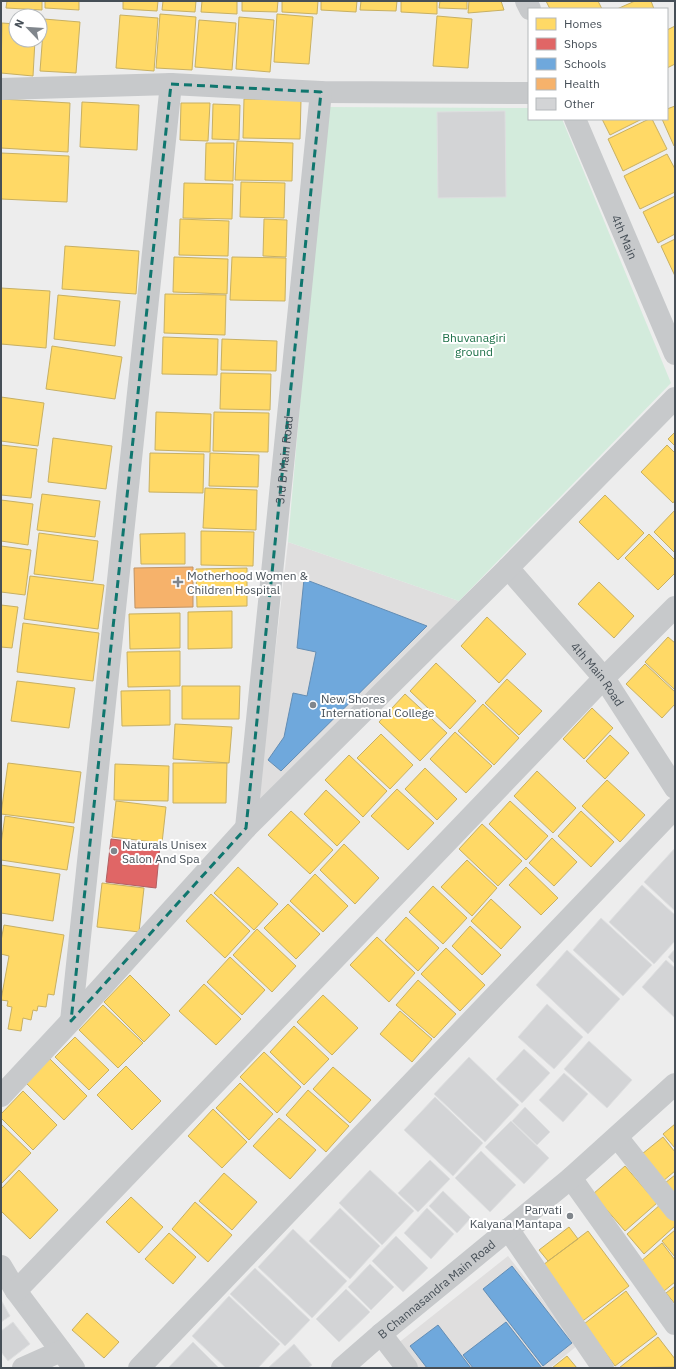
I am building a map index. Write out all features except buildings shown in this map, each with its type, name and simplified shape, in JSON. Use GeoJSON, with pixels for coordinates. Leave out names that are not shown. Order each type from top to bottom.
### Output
{"type":"FeatureCollection","features":[{"type":"Feature","properties":{"kind":"street"},"geometry":{"type":"LineString","coordinates":[[71,1022],[171,84]]}},
{"type":"Feature","properties":{"kind":"street"},"geometry":{"type":"LineString","coordinates":[[1,89],[171,84],[320,92],[528,93]]}},
{"type":"Feature","properties":{"kind":"street","name":"3rd B Main Road"},"geometry":{"type":"LineString","coordinates":[[246,828],[320,92]]}},
{"type":"Feature","properties":{"kind":"street","name":"4th Main"},"geometry":{"type":"LineString","coordinates":[[575,120],[675,354]]}},
{"type":"Feature","properties":{"kind":"street"},"geometry":{"type":"LineString","coordinates":[[1,1096],[71,1022],[246,828],[508,568],[675,398]]}},
{"type":"Feature","properties":{"kind":"street","name":"4th Main Road"},"geometry":{"type":"LineString","coordinates":[[508,568],[604,678],[675,788]]}},
{"type":"Feature","properties":{"kind":"street"},"geometry":{"type":"LineString","coordinates":[[16,1291],[604,678],[675,607]]}},
{"type":"Feature","properties":{"kind":"street"},"geometry":{"type":"LineString","coordinates":[[139,1368],[675,808]]}},
{"type":"Feature","properties":{"kind":"street","name":"B Channasandra Main Road"},"geometry":{"type":"LineString","coordinates":[[342,1368],[380,1334],[571,1178],[675,1084]]}},
{"type":"Feature","properties":{"kind":"street"},"geometry":{"type":"LineString","coordinates":[[617,1137],[675,1210]]}},
{"type":"Feature","properties":{"kind":"street"},"geometry":{"type":"LineString","coordinates":[[571,1178],[675,1324]]}},
{"type":"Feature","properties":{"kind":"street"},"geometry":{"type":"LineString","coordinates":[[508,1229],[603,1368]]}},
{"type":"Feature","properties":{"kind":"street"},"geometry":{"type":"LineString","coordinates":[[1,1266],[16,1291],[74,1368]]}},
{"type":"Feature","properties":{"kind":"street"},"geometry":{"type":"LineString","coordinates":[[380,1334],[407,1368]]}},
{"type":"Feature","properties":{"kind":"street"},"geometry":{"type":"LineString","coordinates":[[23,1368],[61,1351]]}},
{"type":"Feature","properties":{"kind":"highlighted area"},"geometry":{"type":"Polygon","coordinates":[[[171,84],[321,92],[246,828],[71,1021],[171,84]]]}},
{"type":"Feature","properties":{"kind":"shaded area","name":"New Shores International College"},"geometry":{"type":"Polygon","coordinates":[[[288,542],[459,601],[257,809],[288,542]]]}},
{"type":"Feature","properties":{"kind":"shaded area"},"geometry":{"type":"Polygon","coordinates":[[[508,1256],[578,1345],[550,1368],[415,1368],[397,1344],[508,1256]]]}},
{"type":"Feature","properties":{"kind":"green space","name":"Bhuvanagiri ground"},"geometry":{"type":"Polygon","coordinates":[[[326,107],[528,108],[528,120],[562,120],[671,383],[459,601],[288,542],[326,107]]]}},
{"type":"Feature","properties":{"kind":"place","name":"Motherhood Women & Children Hospital"},"geometry":{"type":"Point","coordinates":[178,582]}},
{"type":"Feature","properties":{"kind":"place","name":"New Shores International College"},"geometry":{"type":"Point","coordinates":[313,705]}},
{"type":"Feature","properties":{"kind":"place","name":"Naturals Unisex Salon And Spa"},"geometry":{"type":"Point","coordinates":[114,851]}},
{"type":"Feature","properties":{"kind":"place","name":"Parvati Kalyana Mantapa"},"geometry":{"type":"Point","coordinates":[570,1216]}}]}
